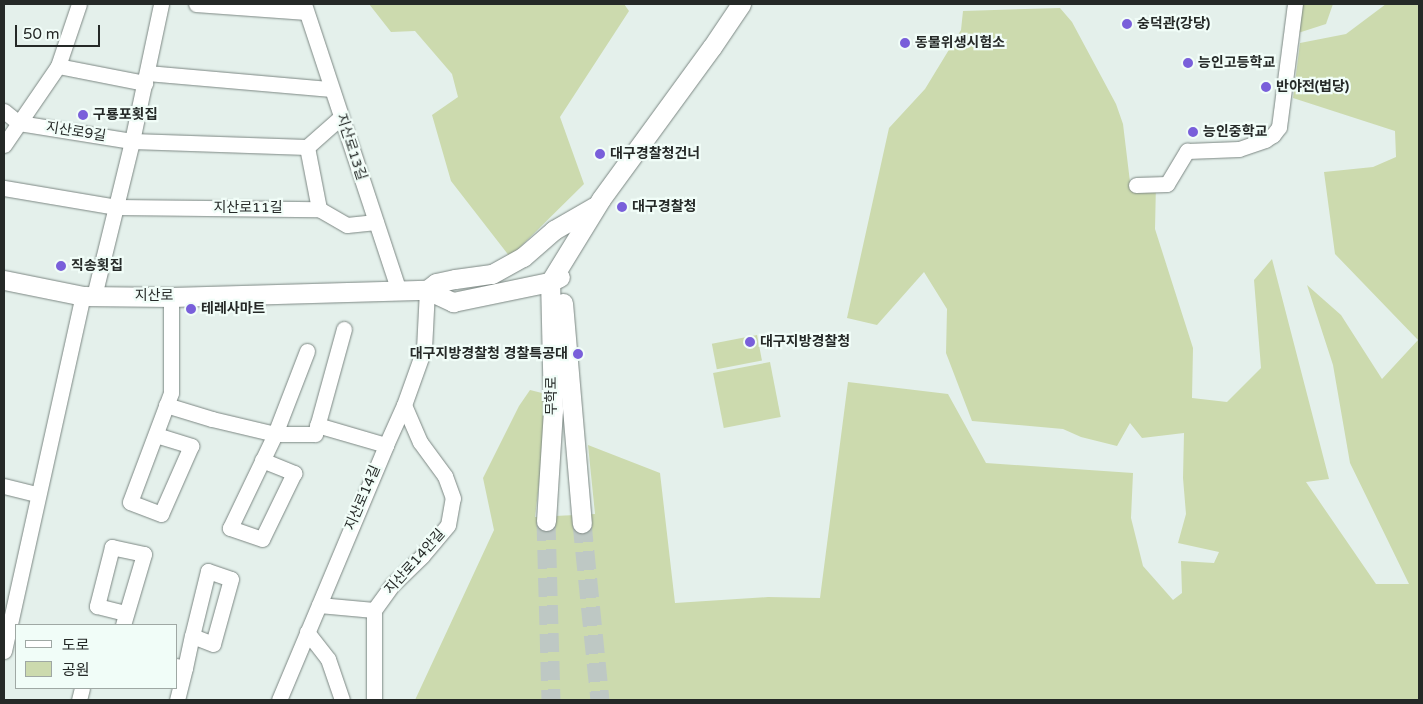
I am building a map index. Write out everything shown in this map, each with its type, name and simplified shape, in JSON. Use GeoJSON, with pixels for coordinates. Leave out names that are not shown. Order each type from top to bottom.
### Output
{"type":"FeatureCollection","features":[{"type":"Feature","properties":{"kind":"main road","name":"무학로"},"geometry":{"type":"LineString","coordinates":[[546,520],[553,410],[558,278],[571,248],[596,206],[741,4]]}},
{"type":"Feature","properties":{"kind":"main road","name":"무학로"},"geometry":{"type":"LineString","coordinates":[[554,230],[596,206]]}},
{"type":"Feature","properties":{"kind":"main road","name":"지산로"},"geometry":{"type":"LineString","coordinates":[[426,290],[436,283],[492,274],[523,257],[554,230]]}},
{"type":"Feature","properties":{"kind":"main road","name":"무학로"},"geometry":{"type":"LineString","coordinates":[[558,278],[582,523]]}},
{"type":"Feature","properties":{"kind":"main road","name":"지산로"},"geometry":{"type":"LineString","coordinates":[[4,280],[88,296],[171,297],[426,290],[453,302],[558,278]]}},
{"type":"Feature","properties":{"kind":"street"},"geometry":{"type":"LineString","coordinates":[[4,145],[58,66],[79,4]]}},
{"type":"Feature","properties":{"kind":"street"},"geometry":{"type":"LineString","coordinates":[[9,641],[37,494],[88,296],[116,207],[146,78],[160,4]]}},
{"type":"Feature","properties":{"kind":"street"},"geometry":{"type":"LineString","coordinates":[[196,4],[305,8]]}},
{"type":"Feature","properties":{"kind":"street"},"geometry":{"type":"LineString","coordinates":[[1136,185],[1167,184],[1187,151],[1239,149],[1264,140],[1279,127],[1295,4]]}},
{"type":"Feature","properties":{"kind":"street","name":"지산로13길"},"geometry":{"type":"LineString","coordinates":[[305,8],[398,291]]}},
{"type":"Feature","properties":{"kind":"street"},"geometry":{"type":"LineString","coordinates":[[58,66],[146,78],[331,89]]}},
{"type":"Feature","properties":{"kind":"street"},"geometry":{"type":"LineString","coordinates":[[4,111],[19,123]]}},
{"type":"Feature","properties":{"kind":"street"},"geometry":{"type":"LineString","coordinates":[[132,141],[307,147],[341,117]]}},
{"type":"Feature","properties":{"kind":"street","name":"지산로9길"},"geometry":{"type":"LineString","coordinates":[[19,123],[132,141]]}},
{"type":"Feature","properties":{"kind":"street"},"geometry":{"type":"LineString","coordinates":[[307,147],[319,208],[347,225],[376,222]]}},
{"type":"Feature","properties":{"kind":"street"},"geometry":{"type":"LineString","coordinates":[[4,188],[116,207]]}},
{"type":"Feature","properties":{"kind":"street","name":"지산로11길"},"geometry":{"type":"LineString","coordinates":[[116,207],[319,208]]}},
{"type":"Feature","properties":{"kind":"street","name":"지산로14길"},"geometry":{"type":"LineString","coordinates":[[279,700],[404,405],[424,349],[426,290]]}},
{"type":"Feature","properties":{"kind":"street"},"geometry":{"type":"LineString","coordinates":[[156,434],[190,446],[161,514],[130,502],[171,393],[171,297]]}},
{"type":"Feature","properties":{"kind":"street"},"geometry":{"type":"LineString","coordinates":[[166,405],[212,419],[275,434],[315,434],[344,329]]}},
{"type":"Feature","properties":{"kind":"street"},"geometry":{"type":"LineString","coordinates":[[262,460],[294,473],[262,539],[230,528],[262,460],[275,434],[307,351]]}},
{"type":"Feature","properties":{"kind":"street","name":"지산로14안길"},"geometry":{"type":"LineString","coordinates":[[374,610],[392,585],[422,556],[448,525],[453,498],[446,476],[420,442],[404,405]]}},
{"type":"Feature","properties":{"kind":"street"},"geometry":{"type":"LineString","coordinates":[[317,425],[386,445]]}},
{"type":"Feature","properties":{"kind":"street"},"geometry":{"type":"LineString","coordinates":[[4,486],[37,494]]}},
{"type":"Feature","properties":{"kind":"street"},"geometry":{"type":"LineString","coordinates":[[319,605],[374,610],[374,700]]}},
{"type":"Feature","properties":{"kind":"street"},"geometry":{"type":"LineString","coordinates":[[307,632],[328,660],[342,700]]}},
{"type":"Feature","properties":{"kind":"street"},"geometry":{"type":"LineString","coordinates":[[177,700],[181,667],[192,636]]}},
{"type":"Feature","properties":{"kind":"green space"},"geometry":{"type":"Polygon","coordinates":[[[369,4],[624,4],[629,11],[560,117],[584,184],[510,257],[451,181],[432,115],[458,97],[452,74],[415,31],[391,32],[369,4]]]}},
{"type":"Feature","properties":{"kind":"green space"},"geometry":{"type":"Polygon","coordinates":[[[1300,4],[1333,4],[1326,24],[1298,33],[1300,4]]]}},
{"type":"Feature","properties":{"kind":"green space"},"geometry":{"type":"Polygon","coordinates":[[[1386,4],[1419,4],[1419,700],[415,700],[494,530],[483,478],[519,406],[530,390],[546,394],[546,427],[535,517],[595,514],[588,445],[660,473],[675,603],[768,597],[820,598],[848,382],[948,394],[986,463],[1133,473],[1131,518],[1143,566],[1173,600],[1182,593],[1181,561],[1214,563],[1219,552],[1178,543],[1186,514],[1183,478],[1184,433],[1142,438],[1130,423],[1117,446],[1081,437],[1063,429],[972,421],[946,353],[947,309],[924,272],[877,325],[847,318],[889,128],[925,89],[961,30],[963,11],[1060,8],[1072,22],[1116,104],[1123,124],[1130,182],[1156,183],[1155,229],[1193,348],[1192,398],[1227,402],[1261,368],[1254,280],[1272,259],[1329,479],[1306,482],[1376,584],[1409,584],[1350,463],[1333,365],[1307,285],[1341,315],[1382,379],[1418,340],[1335,254],[1324,172],[1373,167],[1396,157],[1395,131],[1293,98],[1300,43],[1346,34],[1386,4]]]}},
{"type":"Feature","properties":{"kind":"green space"},"geometry":{"type":"Polygon","coordinates":[[[757,335],[762,361],[717,369],[712,344],[757,335]]]}},
{"type":"Feature","properties":{"kind":"green space"},"geometry":{"type":"Polygon","coordinates":[[[770,362],[781,417],[724,428],[713,373],[770,362]]]}},
{"type":"Feature","properties":{"kind":"tunnel"},"geometry":{"type":"LineString","coordinates":[[546,521],[551,700]]}},
{"type":"Feature","properties":{"kind":"tunnel"},"geometry":{"type":"LineString","coordinates":[[582,523],[600,700]]}},
{"type":"Feature","properties":{"kind":"place","name":"숭덕관(강당)"},"geometry":{"type":"Point","coordinates":[1127,24]}},
{"type":"Feature","properties":{"kind":"place","name":"동물위생시험소"},"geometry":{"type":"Point","coordinates":[905,43]}},
{"type":"Feature","properties":{"kind":"place","name":"능인고등학교"},"geometry":{"type":"Point","coordinates":[1188,63]}},
{"type":"Feature","properties":{"kind":"place","name":"반야전(법당)"},"geometry":{"type":"Point","coordinates":[1266,87]}},
{"type":"Feature","properties":{"kind":"place","name":"구룡포횟집"},"geometry":{"type":"Point","coordinates":[83,115]}},
{"type":"Feature","properties":{"kind":"place","name":"능인중학교"},"geometry":{"type":"Point","coordinates":[1193,132]}},
{"type":"Feature","properties":{"kind":"place","name":"대구경찰청건너"},"geometry":{"type":"Point","coordinates":[600,154]}},
{"type":"Feature","properties":{"kind":"place","name":"대구경찰청"},"geometry":{"type":"Point","coordinates":[622,207]}},
{"type":"Feature","properties":{"kind":"place","name":"직송횟집"},"geometry":{"type":"Point","coordinates":[61,266]}},
{"type":"Feature","properties":{"kind":"place","name":"테레사마트"},"geometry":{"type":"Point","coordinates":[191,309]}},
{"type":"Feature","properties":{"kind":"place","name":"대구지방경찰청"},"geometry":{"type":"Point","coordinates":[750,342]}},
{"type":"Feature","properties":{"kind":"place","name":"대구지방경찰청 경찰특공대"},"geometry":{"type":"Point","coordinates":[578,354]}}]}
